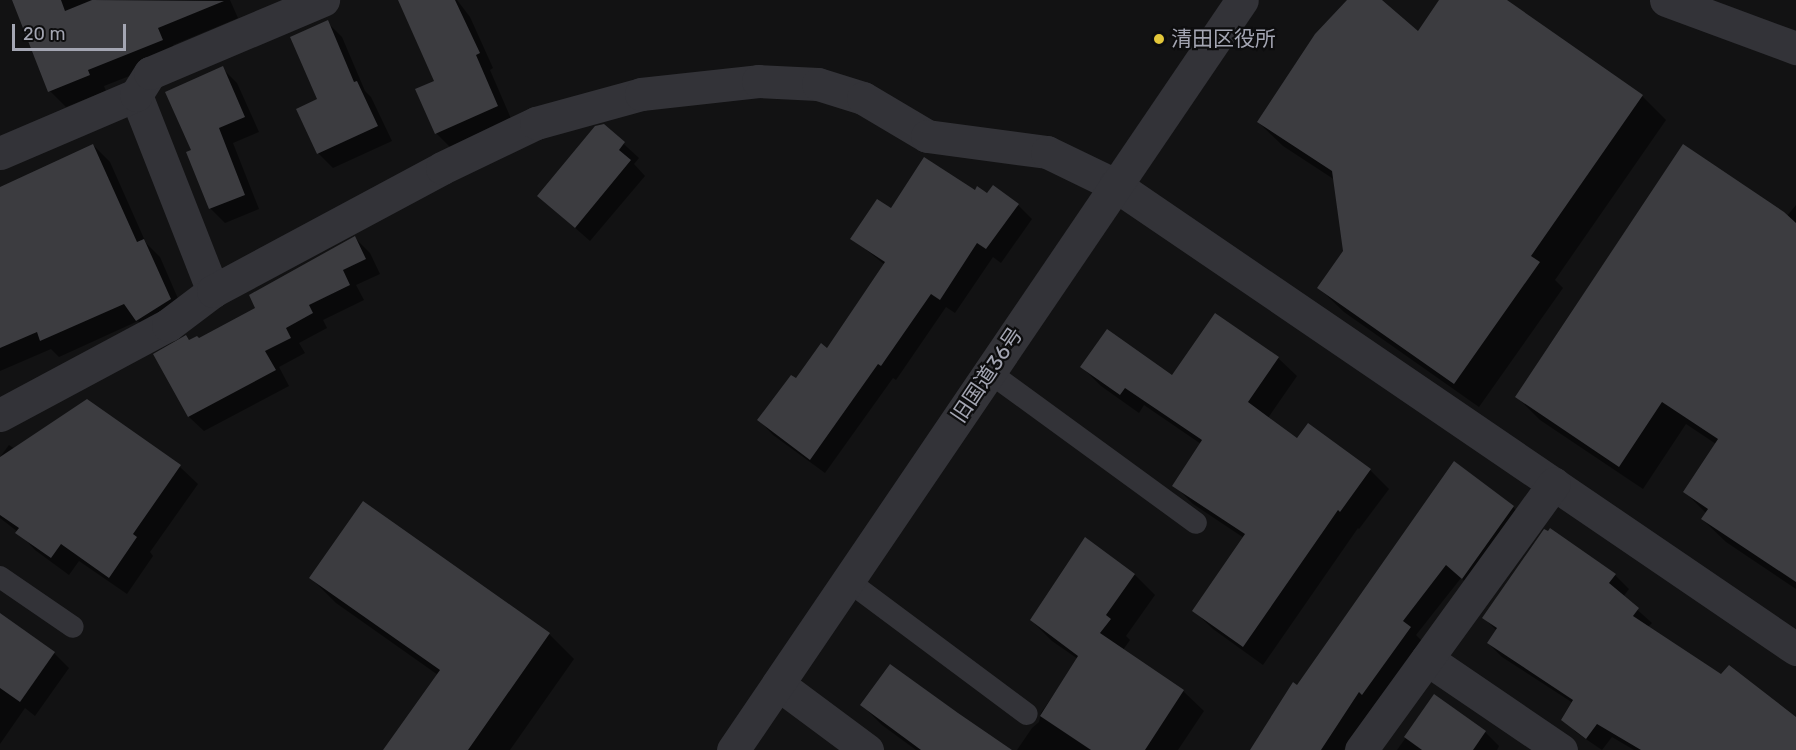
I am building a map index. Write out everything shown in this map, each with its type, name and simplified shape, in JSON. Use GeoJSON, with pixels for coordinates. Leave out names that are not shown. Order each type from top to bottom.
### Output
{"type":"FeatureCollection","features":[{"type":"Feature","properties":{"kind":"street"},"geometry":{"type":"LineString","coordinates":[[0,153],[136,95],[150,73],[323,0]]}},
{"type":"Feature","properties":{"kind":"street","name":"旧国道36号"},"geometry":{"type":"LineString","coordinates":[[733,750],[1242,0]]}},
{"type":"Feature","properties":{"kind":"street"},"geometry":{"type":"LineString","coordinates":[[1666,0],[1796,48]]}},
{"type":"Feature","properties":{"kind":"street"},"geometry":{"type":"LineString","coordinates":[[0,415],[168,325],[213,291],[442,168],[536,123],[641,94],[758,81],[818,84],[863,98],[927,136],[1047,152],[1115,185],[1796,649]]}},
{"type":"Feature","properties":{"kind":"street"},"geometry":{"type":"LineString","coordinates":[[136,95],[213,291]]}},
{"type":"Feature","properties":{"kind":"street"},"geometry":{"type":"LineString","coordinates":[[1361,750],[1554,483]]}},
{"type":"Feature","properties":{"kind":"street"},"geometry":{"type":"LineString","coordinates":[[1427,660],[1561,750]]}},
{"type":"Feature","properties":{"kind":"street"},"geometry":{"type":"LineString","coordinates":[[778,684],[867,750]]}},
{"type":"Feature","properties":{"kind":"lane"},"geometry":{"type":"LineString","coordinates":[[988,372],[1196,524]]}},
{"type":"Feature","properties":{"kind":"lane"},"geometry":{"type":"LineString","coordinates":[[0,577],[73,627]]}},
{"type":"Feature","properties":{"kind":"lane"},"geometry":{"type":"LineString","coordinates":[[847,580],[1027,714]]}},
{"type":"Feature","properties":{"kind":"building"},"geometry":{"type":"Polygon","coordinates":[[[12,0],[61,0],[65,11],[92,0],[224,1],[158,28],[163,40],[88,70],[90,75],[48,92],[12,0]]]}},
{"type":"Feature","properties":{"kind":"building"},"geometry":{"type":"Polygon","coordinates":[[[398,0],[455,0],[480,53],[476,55],[498,106],[435,134],[415,89],[434,81],[398,0]]]}},
{"type":"Feature","properties":{"kind":"building"},"geometry":{"type":"Polygon","coordinates":[[[1347,0],[1382,0],[1418,31],[1439,0],[1507,0],[1643,95],[1531,256],[1540,262],[1454,384],[1317,288],[1343,251],[1332,171],[1257,122],[1315,34],[1347,0]]]}},
{"type":"Feature","properties":{"kind":"building"},"geometry":{"type":"Polygon","coordinates":[[[328,20],[354,82],[357,81],[378,126],[317,154],[296,109],[317,99],[290,37],[328,20]]]}},
{"type":"Feature","properties":{"kind":"building"},"geometry":{"type":"Polygon","coordinates":[[[223,66],[245,117],[219,128],[245,195],[209,209],[186,152],[191,150],[165,92],[223,66]]]}},
{"type":"Feature","properties":{"kind":"building"},"geometry":{"type":"Polygon","coordinates":[[[604,124],[625,142],[619,150],[631,160],[575,228],[537,196],[595,126],[604,124]]]}},
{"type":"Feature","properties":{"kind":"building"},"geometry":{"type":"Polygon","coordinates":[[[93,144],[137,242],[144,239],[171,299],[136,321],[124,304],[40,341],[37,332],[0,348],[0,187],[93,144]]]}},
{"type":"Feature","properties":{"kind":"building"},"geometry":{"type":"Polygon","coordinates":[[[1683,144],[1784,212],[1796,223],[1796,582],[1701,519],[1708,509],[1683,492],[1718,439],[1662,402],[1619,467],[1515,397],[1683,144]]]}},
{"type":"Feature","properties":{"kind":"building"},"geometry":{"type":"Polygon","coordinates":[[[924,157],[975,190],[977,186],[987,193],[993,185],[1019,204],[986,249],[977,243],[940,300],[931,294],[881,366],[878,364],[810,460],[757,420],[791,375],[796,378],[821,343],[827,348],[885,262],[850,239],[877,199],[891,208],[924,157]]]}},
{"type":"Feature","properties":{"kind":"building"},"geometry":{"type":"Polygon","coordinates":[[[355,236],[366,259],[343,270],[350,285],[309,305],[313,313],[286,328],[291,338],[265,351],[276,370],[188,417],[153,354],[186,335],[189,340],[197,336],[199,338],[255,308],[249,295],[355,236]]]}},
{"type":"Feature","properties":{"kind":"building"},"geometry":{"type":"Polygon","coordinates":[[[1215,313],[1279,357],[1248,402],[1297,438],[1308,423],[1371,469],[1340,512],[1338,510],[1243,647],[1192,611],[1245,534],[1172,486],[1202,440],[1125,388],[1120,395],[1080,367],[1107,329],[1172,375],[1215,313]]]}},
{"type":"Feature","properties":{"kind":"building"},"geometry":{"type":"Polygon","coordinates":[[[87,399],[181,465],[133,534],[137,537],[109,578],[61,544],[51,558],[15,533],[19,528],[0,515],[0,457],[87,399]]]}},
{"type":"Feature","properties":{"kind":"building"},"geometry":{"type":"Polygon","coordinates":[[[1454,461],[1514,506],[1462,579],[1446,565],[1403,621],[1411,627],[1362,695],[1359,692],[1321,750],[1250,750],[1293,682],[1297,685],[1454,461]]]}},
{"type":"Feature","properties":{"kind":"building"},"geometry":{"type":"Polygon","coordinates":[[[363,501],[550,633],[468,750],[383,750],[440,670],[309,578],[363,501]]]}},
{"type":"Feature","properties":{"kind":"building"},"geometry":{"type":"Polygon","coordinates":[[[1550,528],[1616,574],[1609,583],[1639,608],[1633,616],[1721,674],[1729,665],[1796,717],[1796,750],[1641,750],[1597,724],[1586,739],[1561,720],[1573,700],[1487,643],[1497,628],[1482,618],[1544,529],[1548,531],[1550,528]]]}},
{"type":"Feature","properties":{"kind":"building"},"geometry":{"type":"Polygon","coordinates":[[[1085,537],[1135,574],[1106,615],[1111,619],[1100,633],[1184,690],[1145,750],[1091,750],[1040,716],[1078,656],[1030,620],[1085,537]]]}},
{"type":"Feature","properties":{"kind":"building"},"geometry":{"type":"Polygon","coordinates":[[[0,613],[55,652],[20,702],[0,688],[0,613]]]}},
{"type":"Feature","properties":{"kind":"building"},"geometry":{"type":"Polygon","coordinates":[[[890,664],[1012,750],[921,750],[860,705],[890,664]]]}},
{"type":"Feature","properties":{"kind":"building"},"geometry":{"type":"Polygon","coordinates":[[[1434,694],[1486,731],[1473,750],[1422,750],[1404,737],[1434,694]]]}},
{"type":"Feature","properties":{"kind":"place","name":"清田区役所"},"geometry":{"type":"Point","coordinates":[1159,39]}}]}
